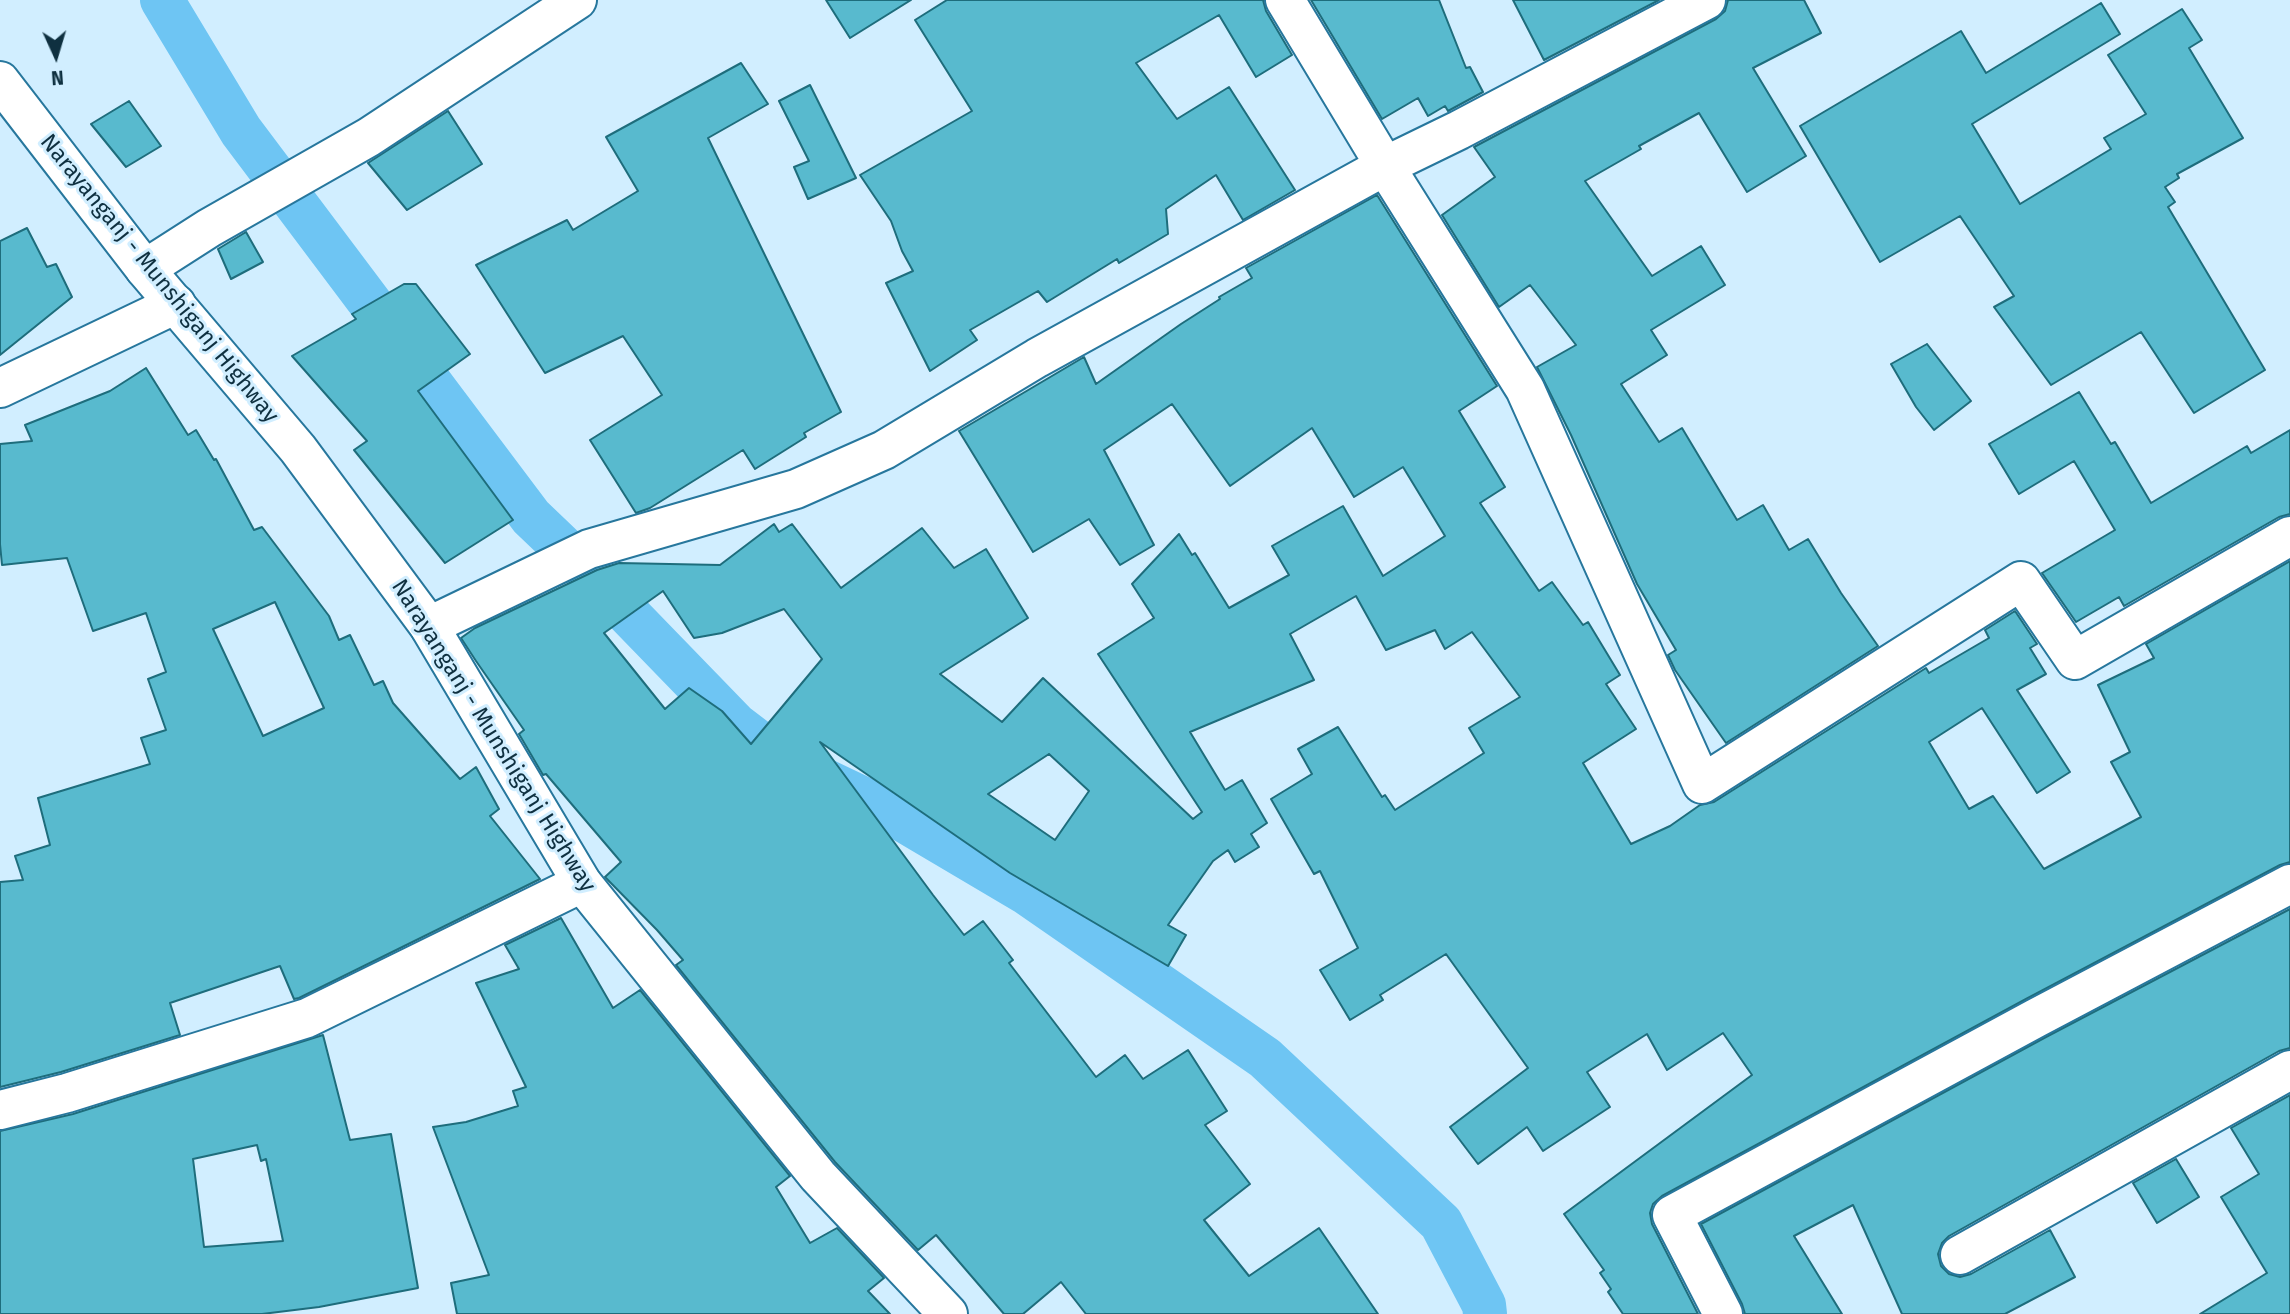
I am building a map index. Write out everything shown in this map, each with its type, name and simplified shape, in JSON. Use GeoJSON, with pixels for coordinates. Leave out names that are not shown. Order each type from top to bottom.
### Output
{"type":"FeatureCollection","features":[{"type":"Feature","properties":{"kind":"street"},"geometry":{"type":"LineString","coordinates":[[145,269],[209,228],[369,137],[577,0]]}},
{"type":"Feature","properties":{"kind":"street"},"geometry":{"type":"LineString","coordinates":[[1285,0],[1525,389],[1702,784],[2021,581],[2075,660],[2290,536]]}},
{"type":"Feature","properties":{"kind":"street"},"geometry":{"type":"LineString","coordinates":[[429,626],[589,549],[796,489],[884,450],[1037,358],[1385,166],[1706,0]]}},
{"type":"Feature","properties":{"kind":"street","name":"Narayanganj - Munshiganj Highway"},"geometry":{"type":"LineString","coordinates":[[0,81],[145,269],[298,449],[429,626],[582,883],[818,1177],[948,1314]]}},
{"type":"Feature","properties":{"kind":"street"},"geometry":{"type":"LineString","coordinates":[[0,388],[176,304]]}},
{"type":"Feature","properties":{"kind":"street"},"geometry":{"type":"LineString","coordinates":[[0,1110],[66,1093],[307,1017],[582,883]]}},
{"type":"Feature","properties":{"kind":"street"},"geometry":{"type":"LineString","coordinates":[[1723,1314],[1672,1216],[2024,1024],[2290,884]]}},
{"type":"Feature","properties":{"kind":"street"},"geometry":{"type":"LineString","coordinates":[[1960,1255],[2290,1070]]}},
{"type":"Feature","properties":{"kind":"building"},"geometry":{"type":"Polygon","coordinates":[[[826,0],[911,0],[850,38],[826,0]]]}},
{"type":"Feature","properties":{"kind":"building"},"geometry":{"type":"Polygon","coordinates":[[[947,0],[1263,0],[1266,11],[1292,55],[1256,77],[1219,15],[1136,63],[1177,119],[1229,87],[1295,190],[1243,220],[1216,175],[1166,209],[1168,234],[1119,263],[1117,259],[1047,302],[1038,291],[970,330],[977,340],[930,371],[886,283],[913,271],[891,221],[860,175],[972,111],[915,20],[947,0]]]}},
{"type":"Feature","properties":{"kind":"building"},"geometry":{"type":"Polygon","coordinates":[[[1311,0],[1439,0],[1466,68],[1470,67],[1483,92],[1448,111],[1445,106],[1428,116],[1418,98],[1382,119],[1311,0]]]}},
{"type":"Feature","properties":{"kind":"building"},"geometry":{"type":"Polygon","coordinates":[[[1513,0],[1659,0],[1544,60],[1513,0]]]}},
{"type":"Feature","properties":{"kind":"building"},"geometry":{"type":"Polygon","coordinates":[[[1728,0],[1804,0],[1821,33],[1753,68],[1806,156],[1747,192],[1699,113],[1639,146],[1641,149],[1585,181],[1652,276],[1701,246],[1725,285],[1651,330],[1667,355],[1621,384],[1659,442],[1682,428],[1737,520],[1763,505],[1789,550],[1808,539],[1878,646],[1726,743],[1675,670],[1668,655],[1676,650],[1637,584],[1571,435],[1537,367],[1576,345],[1530,285],[1499,307],[1442,215],[1495,177],[1474,147],[1716,19],[1725,11],[1728,0]]]}},
{"type":"Feature","properties":{"kind":"building"},"geometry":{"type":"Polygon","coordinates":[[[2101,3],[2120,34],[1972,124],[2020,204],[2111,149],[2104,138],[2146,114],[2108,55],[2182,9],[2202,40],[2189,48],[2243,138],[2177,174],[2179,178],[2165,187],[2175,202],[2168,207],[2265,370],[2194,413],[2141,332],[2051,385],[1994,307],[2014,296],[1960,216],[1880,262],[1800,126],[1961,31],[1986,73],[2101,3]]]}},
{"type":"Feature","properties":{"kind":"building"},"geometry":{"type":"Polygon","coordinates":[[[741,63],[768,104],[708,138],[841,412],[804,433],[806,437],[755,469],[743,450],[650,508],[636,513],[590,440],[662,395],[623,336],[545,373],[476,265],[567,220],[573,230],[638,191],[606,137],[741,63]]]}},
{"type":"Feature","properties":{"kind":"building"},"geometry":{"type":"Polygon","coordinates":[[[810,85],[856,178],[808,199],[794,167],[809,161],[779,101],[810,85]]]}},
{"type":"Feature","properties":{"kind":"building"},"geometry":{"type":"Polygon","coordinates":[[[129,101],[161,146],[126,167],[91,124],[129,101]]]}},
{"type":"Feature","properties":{"kind":"building"},"geometry":{"type":"Polygon","coordinates":[[[448,111],[482,164],[407,210],[368,163],[448,111]]]}},
{"type":"Feature","properties":{"kind":"building"},"geometry":{"type":"Polygon","coordinates":[[[1377,195],[1497,386],[1459,411],[1505,487],[1480,503],[1539,591],[1552,582],[1583,625],[1588,622],[1620,675],[1606,684],[1636,729],[1583,763],[1631,844],[1670,826],[1700,805],[1714,802],[1926,668],[1929,673],[1989,638],[1985,630],[2015,611],[2037,644],[2030,648],[2046,674],[2017,690],[2070,772],[2037,793],[1982,708],[1929,742],[1969,809],[1993,796],[2044,869],[2141,817],[2111,762],[2130,752],[2098,685],[2154,658],[2146,644],[2290,561],[2290,862],[2026,999],[1662,1196],[1653,1204],[1650,1213],[1652,1224],[1698,1314],[1623,1314],[1608,1292],[1611,1289],[1600,1273],[1604,1270],[1564,1214],[1752,1075],[1723,1033],[1667,1070],[1647,1034],[1587,1072],[1610,1107],[1543,1151],[1527,1127],[1478,1164],[1450,1127],[1528,1068],[1446,954],[1380,995],[1383,1000],[1350,1020],[1320,970],[1358,948],[1320,871],[1314,874],[1271,799],[1312,774],[1298,749],[1338,727],[1382,797],[1385,795],[1395,810],[1484,753],[1469,728],[1520,697],[1472,632],[1445,649],[1435,630],[1386,650],[1356,596],[1290,634],[1314,680],[1190,732],[1225,790],[1242,780],[1267,823],[1251,834],[1259,847],[1235,862],[1228,850],[1213,861],[1168,925],[1186,935],[1168,966],[1010,873],[820,742],[964,935],[983,921],[1013,960],[1009,963],[1096,1077],[1125,1055],[1143,1079],[1188,1050],[1227,1111],[1205,1125],[1250,1184],[1204,1220],[1249,1276],[1319,1228],[1378,1314],[1086,1314],[1061,1282],[1023,1314],[1004,1314],[936,1235],[918,1250],[835,1162],[676,965],[683,960],[605,877],[621,862],[546,774],[543,775],[519,734],[524,730],[461,638],[475,628],[597,570],[619,563],[720,565],[774,524],[779,532],[792,524],[841,588],[922,528],[954,568],[986,549],[1028,618],[940,674],[1002,722],[1043,678],[1193,819],[1202,812],[1098,654],[1154,618],[1132,584],[1179,534],[1192,555],[1195,553],[1229,608],[1289,575],[1272,546],[1343,506],[1383,576],[1445,536],[1403,467],[1354,497],[1312,428],[1230,486],[1172,404],[1104,450],[1154,545],[1120,565],[1089,519],[1033,552],[959,431],[1084,357],[1096,384],[1220,299],[1219,297],[1252,278],[1246,268],[1377,195]],[[663,591],[604,633],[665,709],[689,688],[722,711],[751,744],[822,659],[784,609],[722,633],[694,638],[663,591]],[[1049,754],[988,794],[1055,840],[1089,791],[1049,754]]]}},
{"type":"Feature","properties":{"kind":"building"},"geometry":{"type":"Polygon","coordinates":[[[27,228],[47,267],[56,264],[72,297],[0,355],[0,241],[27,228]]]}},
{"type":"Feature","properties":{"kind":"building"},"geometry":{"type":"Polygon","coordinates":[[[246,232],[263,262],[231,279],[218,249],[246,232]]]}},
{"type":"Feature","properties":{"kind":"building"},"geometry":{"type":"Polygon","coordinates":[[[404,284],[416,284],[470,354],[418,391],[513,520],[445,563],[354,450],[367,441],[292,356],[356,319],[352,314],[404,284]]]}},
{"type":"Feature","properties":{"kind":"building"},"geometry":{"type":"Polygon","coordinates":[[[1927,344],[1971,401],[1934,430],[1916,407],[1891,364],[1927,344]]]}},
{"type":"Feature","properties":{"kind":"building"},"geometry":{"type":"Polygon","coordinates":[[[146,368],[188,435],[196,430],[214,460],[216,459],[254,530],[262,527],[329,616],[339,640],[350,635],[374,685],[383,681],[393,703],[460,779],[476,767],[499,809],[490,816],[540,879],[299,998],[294,999],[280,966],[170,1003],[180,1035],[61,1072],[0,1087],[0,882],[23,880],[15,856],[50,845],[38,798],[150,764],[141,738],[166,730],[148,679],[166,672],[146,613],[93,631],[67,558],[2,565],[0,444],[32,441],[25,425],[110,391],[146,368]],[[275,602],[213,629],[263,736],[324,708],[275,602]]]}},
{"type":"Feature","properties":{"kind":"building"},"geometry":{"type":"Polygon","coordinates":[[[2079,392],[2111,444],[2115,442],[2151,503],[2247,446],[2251,453],[2290,430],[2290,514],[2279,517],[2124,606],[2119,597],[2076,622],[2042,573],[2115,530],[2074,461],[2019,494],[1989,444],[2079,392]]]}},
{"type":"Feature","properties":{"kind":"building"},"geometry":{"type":"Polygon","coordinates":[[[2290,909],[2290,1048],[2279,1051],[1949,1236],[1942,1243],[1938,1254],[1941,1266],[1949,1274],[1960,1277],[1971,1274],[2050,1230],[2075,1277],[2005,1314],[1902,1314],[1853,1205],[1794,1236],[1842,1314],[1745,1314],[1701,1224],[2046,1037],[2290,909]]]}},
{"type":"Feature","properties":{"kind":"building"},"geometry":{"type":"Polygon","coordinates":[[[561,918],[613,1008],[640,990],[790,1176],[776,1187],[810,1243],[837,1228],[884,1278],[868,1291],[890,1314],[457,1314],[451,1283],[489,1275],[433,1127],[466,1122],[518,1106],[513,1091],[526,1087],[476,983],[519,969],[505,945],[561,918]]]}},
{"type":"Feature","properties":{"kind":"building"},"geometry":{"type":"Polygon","coordinates":[[[323,1035],[350,1140],[391,1134],[418,1288],[319,1307],[262,1314],[0,1314],[0,1131],[73,1114],[323,1035]],[[257,1145],[193,1159],[204,1247],[283,1241],[266,1159],[261,1161],[257,1145]]]}},
{"type":"Feature","properties":{"kind":"building"},"geometry":{"type":"Polygon","coordinates":[[[2290,1095],[2290,1314],[2200,1314],[2267,1273],[2221,1197],[2259,1174],[2231,1128],[2290,1095]]]}},
{"type":"Feature","properties":{"kind":"building"},"geometry":{"type":"Polygon","coordinates":[[[2176,1159],[2199,1197],[2157,1223],[2133,1183],[2176,1159]]]}},
{"type":"Feature","properties":{"kind":"waterway"},"geometry":{"type":"LineString","coordinates":[[162,0],[241,131],[531,517],[736,725],[782,760],[883,808],[1025,892],[1265,1058],[1441,1223],[1484,1305],[1485,1314]]}}]}
